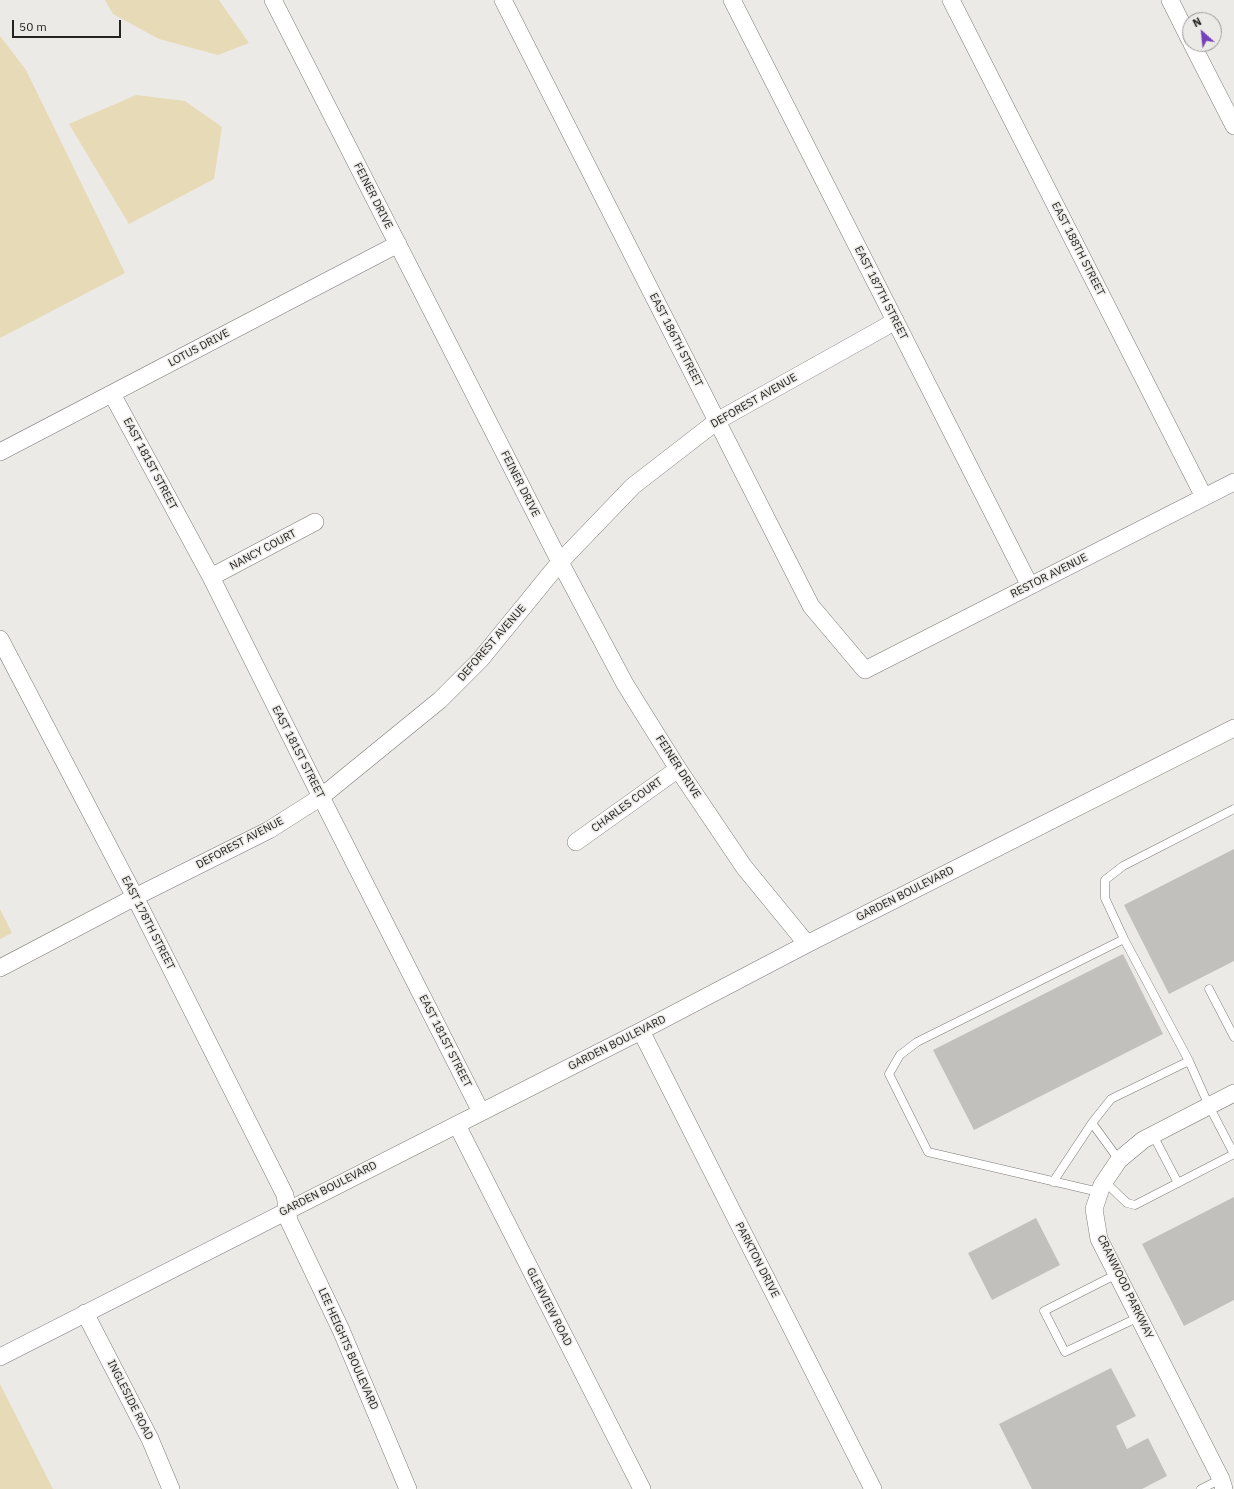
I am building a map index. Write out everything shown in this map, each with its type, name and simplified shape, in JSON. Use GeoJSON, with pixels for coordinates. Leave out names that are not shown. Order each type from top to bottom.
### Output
{"type":"FeatureCollection","features":[{"type":"Feature","properties":{"kind":"street","name":"EAST 186TH STREET"},"geometry":{"type":"LineString","coordinates":[[503,0],[811,606],[865,670]]}},
{"type":"Feature","properties":{"kind":"street","name":"EAST 187TH STREET"},"geometry":{"type":"LineString","coordinates":[[732,0],[1030,586]]}},
{"type":"Feature","properties":{"kind":"street","name":"EAST 188TH STREET"},"geometry":{"type":"LineString","coordinates":[[951,0],[1204,497]]}},
{"type":"Feature","properties":{"kind":"street"},"geometry":{"type":"LineString","coordinates":[[1170,0],[1182,24]]}},
{"type":"Feature","properties":{"kind":"street","name":"FEINER DRIVE"},"geometry":{"type":"LineString","coordinates":[[275,1],[560,562],[625,684],[678,769],[744,867],[807,944]]}},
{"type":"Feature","properties":{"kind":"street"},"geometry":{"type":"LineString","coordinates":[[1196,52],[1234,126]]}},
{"type":"Feature","properties":{"kind":"street","name":"LOTUS DRIVE"},"geometry":{"type":"LineString","coordinates":[[0,452],[398,244]]}},
{"type":"Feature","properties":{"kind":"street","name":"DEFOREST AVENUE"},"geometry":{"type":"LineString","coordinates":[[0,968],[135,897],[269,830],[321,797],[440,700],[480,660],[560,562],[633,486],[717,421],[895,320]]}},
{"type":"Feature","properties":{"kind":"street","name":"EAST 181ST STREET"},"geometry":{"type":"LineString","coordinates":[[112,394],[211,577],[481,1112]]}},
{"type":"Feature","properties":{"kind":"street","name":"RESTOR AVENUE"},"geometry":{"type":"LineString","coordinates":[[865,670],[1234,482]]}},
{"type":"Feature","properties":{"kind":"street","name":"NANCY COURT"},"geometry":{"type":"LineString","coordinates":[[211,577],[314,522]]}},
{"type":"Feature","properties":{"kind":"street","name":"EAST 178TH STREET"},"geometry":{"type":"LineString","coordinates":[[0,639],[135,897],[285,1195],[287,1210]]}},
{"type":"Feature","properties":{"kind":"street","name":"GARDEN BOULEVARD"},"geometry":{"type":"LineString","coordinates":[[0,1357],[641,1031],[807,944],[1234,728]]}},
{"type":"Feature","properties":{"kind":"street","name":"CHARLES COURT"},"geometry":{"type":"LineString","coordinates":[[576,842],[678,769]]}},
{"type":"Feature","properties":{"kind":"street","name":"PARKTON DRIVE"},"geometry":{"type":"LineString","coordinates":[[641,1031],[873,1489]]}},
{"type":"Feature","properties":{"kind":"street","name":"CRANWOOD PARKWAY"},"geometry":{"type":"LineString","coordinates":[[1222,1484],[1099,1239],[1094,1209],[1102,1187],[1119,1160],[1143,1140],[1234,1093]]}},
{"type":"Feature","properties":{"kind":"street","name":"GLENVIEW ROAD"},"geometry":{"type":"LineString","coordinates":[[457,1125],[642,1489]]}},
{"type":"Feature","properties":{"kind":"street","name":"LEE HEIGHTS BOULEVARD"},"geometry":{"type":"LineString","coordinates":[[287,1210],[289,1221],[341,1330],[408,1489]]}},
{"type":"Feature","properties":{"kind":"street","name":"INGLESIDE ROAD"},"geometry":{"type":"LineString","coordinates":[[85,1313],[150,1439],[171,1489]]}},
{"type":"Feature","properties":{"kind":"lane"},"geometry":{"type":"LineString","coordinates":[[1124,939],[917,1042],[900,1055],[889,1074],[928,1152],[1053,1182],[1102,1187],[1127,1203],[1135,1205],[1234,1154],[1209,1106],[1189,1061],[1124,939],[1105,898],[1105,880],[1123,866],[1234,808]]}},
{"type":"Feature","properties":{"kind":"lane"},"geometry":{"type":"LineString","coordinates":[[1209,989],[1234,1037]]}},
{"type":"Feature","properties":{"kind":"lane"},"geometry":{"type":"LineString","coordinates":[[1053,1182],[1092,1123],[1111,1099],[1189,1061]]}},
{"type":"Feature","properties":{"kind":"lane"},"geometry":{"type":"LineString","coordinates":[[1092,1123],[1119,1160]]}},
{"type":"Feature","properties":{"kind":"lane"},"geometry":{"type":"LineString","coordinates":[[1153,1135],[1178,1183]]}},
{"type":"Feature","properties":{"kind":"lane"},"geometry":{"type":"LineString","coordinates":[[1117,1274],[1044,1311],[1065,1352],[1139,1317]]}},
{"type":"Feature","properties":{"kind":"lane"},"geometry":{"type":"LineString","coordinates":[[1201,1489],[1222,1484]]}},
{"type":"Feature","properties":{"kind":"shaded area"},"geometry":{"type":"Polygon","coordinates":[[[105,0],[219,0],[249,43],[218,55],[159,39],[113,14],[105,0]]]}},
{"type":"Feature","properties":{"kind":"shaded area"},"geometry":{"type":"Polygon","coordinates":[[[0,36],[26,70],[125,273],[0,338],[0,36]]]}},
{"type":"Feature","properties":{"kind":"shaded area"},"geometry":{"type":"Polygon","coordinates":[[[136,95],[185,101],[222,127],[214,179],[129,224],[69,124],[136,95]]]}},
{"type":"Feature","properties":{"kind":"shaded area"},"geometry":{"type":"Polygon","coordinates":[[[0,909],[12,933],[0,939],[0,909]]]}},
{"type":"Feature","properties":{"kind":"shaded area"},"geometry":{"type":"Polygon","coordinates":[[[0,1384],[53,1489],[0,1489],[0,1384]]]}},
{"type":"Feature","properties":{"kind":"building"},"geometry":{"type":"Polygon","coordinates":[[[1234,849],[1234,961],[1169,994],[1124,905],[1234,849]]]}},
{"type":"Feature","properties":{"kind":"building"},"geometry":{"type":"Polygon","coordinates":[[[1123,954],[1163,1034],[974,1130],[933,1050],[1123,954]]]}},
{"type":"Feature","properties":{"kind":"building"},"geometry":{"type":"Polygon","coordinates":[[[1234,1197],[1234,1300],[1184,1326],[1142,1244],[1234,1197]]]}},
{"type":"Feature","properties":{"kind":"building"},"geometry":{"type":"Polygon","coordinates":[[[1036,1218],[1060,1265],[992,1300],[968,1253],[1036,1218]]]}},
{"type":"Feature","properties":{"kind":"building"},"geometry":{"type":"Polygon","coordinates":[[[1111,1368],[1136,1416],[1116,1426],[1127,1449],[1148,1438],[1167,1476],[1142,1489],[1032,1489],[999,1424],[1111,1368]]]}}]}
